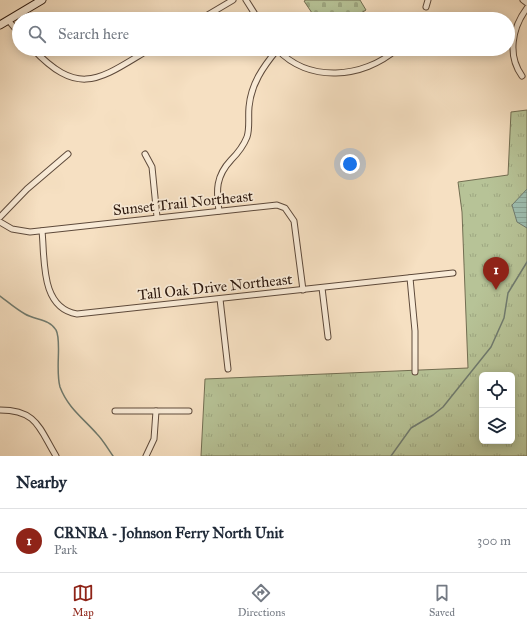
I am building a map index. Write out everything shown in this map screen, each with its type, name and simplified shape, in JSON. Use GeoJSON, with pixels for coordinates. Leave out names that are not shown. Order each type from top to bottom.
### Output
{"type":"FeatureCollection","features":[{"type":"Feature","properties":{"kind":"street"},"geometry":{"type":"LineString","coordinates":[[22,12],[42,0]]}},
{"type":"Feature","properties":{"kind":"street"},"geometry":{"type":"LineString","coordinates":[[213,12],[233,0]]}},
{"type":"Feature","properties":{"kind":"street"},"geometry":{"type":"LineString","coordinates":[[246,0],[254,12]]}},
{"type":"Feature","properties":{"kind":"street"},"geometry":{"type":"LineString","coordinates":[[426,7],[428,0]]}},
{"type":"Feature","properties":{"kind":"street"},"geometry":{"type":"LineString","coordinates":[[524,0],[527,3]]}},
{"type":"Feature","properties":{"kind":"street"},"geometry":{"type":"LineString","coordinates":[[515,30],[517,24],[527,8]]}},
{"type":"Feature","properties":{"kind":"street"},"geometry":{"type":"LineString","coordinates":[[0,25],[12,18]]}},
{"type":"Feature","properties":{"kind":"street"},"geometry":{"type":"LineString","coordinates":[[8,20],[12,25]]}},
{"type":"Feature","properties":{"kind":"street"},"geometry":{"type":"LineString","coordinates":[[40,56],[49,66],[61,74],[82,79],[106,75],[138,56]]}},
{"type":"Feature","properties":{"kind":"street"},"geometry":{"type":"LineString","coordinates":[[219,211],[217,191],[219,177],[225,166],[244,144],[248,135],[249,107],[253,88],[263,69],[273,56]]}},
{"type":"Feature","properties":{"kind":"street"},"geometry":{"type":"LineString","coordinates":[[284,56],[294,64],[303,68],[328,74],[347,72],[367,67],[387,56]]}},
{"type":"Feature","properties":{"kind":"street"},"geometry":{"type":"LineString","coordinates":[[513,56],[522,76]]}},
{"type":"Feature","properties":{"kind":"street"},"geometry":{"type":"LineString","coordinates":[[0,217],[31,185],[68,154]]}},
{"type":"Feature","properties":{"kind":"street"},"geometry":{"type":"LineString","coordinates":[[145,154],[152,167],[157,217]]}},
{"type":"Feature","properties":{"kind":"street","name":"Sunset Trail Northeast"},"geometry":{"type":"LineString","coordinates":[[0,222],[12,229],[20,231],[42,231],[272,205],[285,208],[292,215],[296,228],[303,290]]}},
{"type":"Feature","properties":{"kind":"street","name":"Tall Oak Drive Northeast"},"geometry":{"type":"LineString","coordinates":[[42,231],[48,287],[56,302],[67,311],[87,313],[453,273]]}},
{"type":"Feature","properties":{"kind":"street"},"geometry":{"type":"LineString","coordinates":[[410,278],[415,331],[415,372]]}},
{"type":"Feature","properties":{"kind":"street"},"geometry":{"type":"LineString","coordinates":[[322,288],[328,337]]}},
{"type":"Feature","properties":{"kind":"street"},"geometry":{"type":"LineString","coordinates":[[220,299],[228,369]]}},
{"type":"Feature","properties":{"kind":"street"},"geometry":{"type":"LineString","coordinates":[[0,410],[20,411],[32,418],[56,456]]}},
{"type":"Feature","properties":{"kind":"street"},"geometry":{"type":"LineString","coordinates":[[115,411],[189,411]]}},
{"type":"Feature","properties":{"kind":"street"},"geometry":{"type":"LineString","coordinates":[[146,456],[154,439],[156,411]]}},
{"type":"Feature","properties":{"kind":"green space"},"geometry":{"type":"Polygon","coordinates":[[[360,0],[366,10],[363,12],[311,12],[304,1],[360,0]]]}},
{"type":"Feature","properties":{"kind":"green space"},"geometry":{"type":"Polygon","coordinates":[[[527,110],[527,456],[201,456],[205,379],[468,368],[462,212],[458,182],[508,175],[511,112],[527,110]]]}},
{"type":"Feature","properties":{"kind":"shaded area"},"geometry":{"type":"Polygon","coordinates":[[[527,189],[527,228],[517,222],[512,205],[527,189]]]}},
{"type":"Feature","properties":{"kind":"waterway"},"geometry":{"type":"LineString","coordinates":[[391,456],[411,428],[433,415],[443,407],[491,347],[504,318],[508,293],[527,262]]}},
{"type":"Feature","properties":{"kind":"waterway"},"geometry":{"type":"LineString","coordinates":[[0,296],[15,308],[29,316],[50,324],[56,330],[58,335],[58,372],[60,387],[63,394],[72,407],[101,439],[113,456]]}},
{"type":"Feature","properties":{"kind":"place","name":"CRNRA - Johnson Ferry North Unit"},"geometry":{"type":"Point","coordinates":[496,290]}}]}
